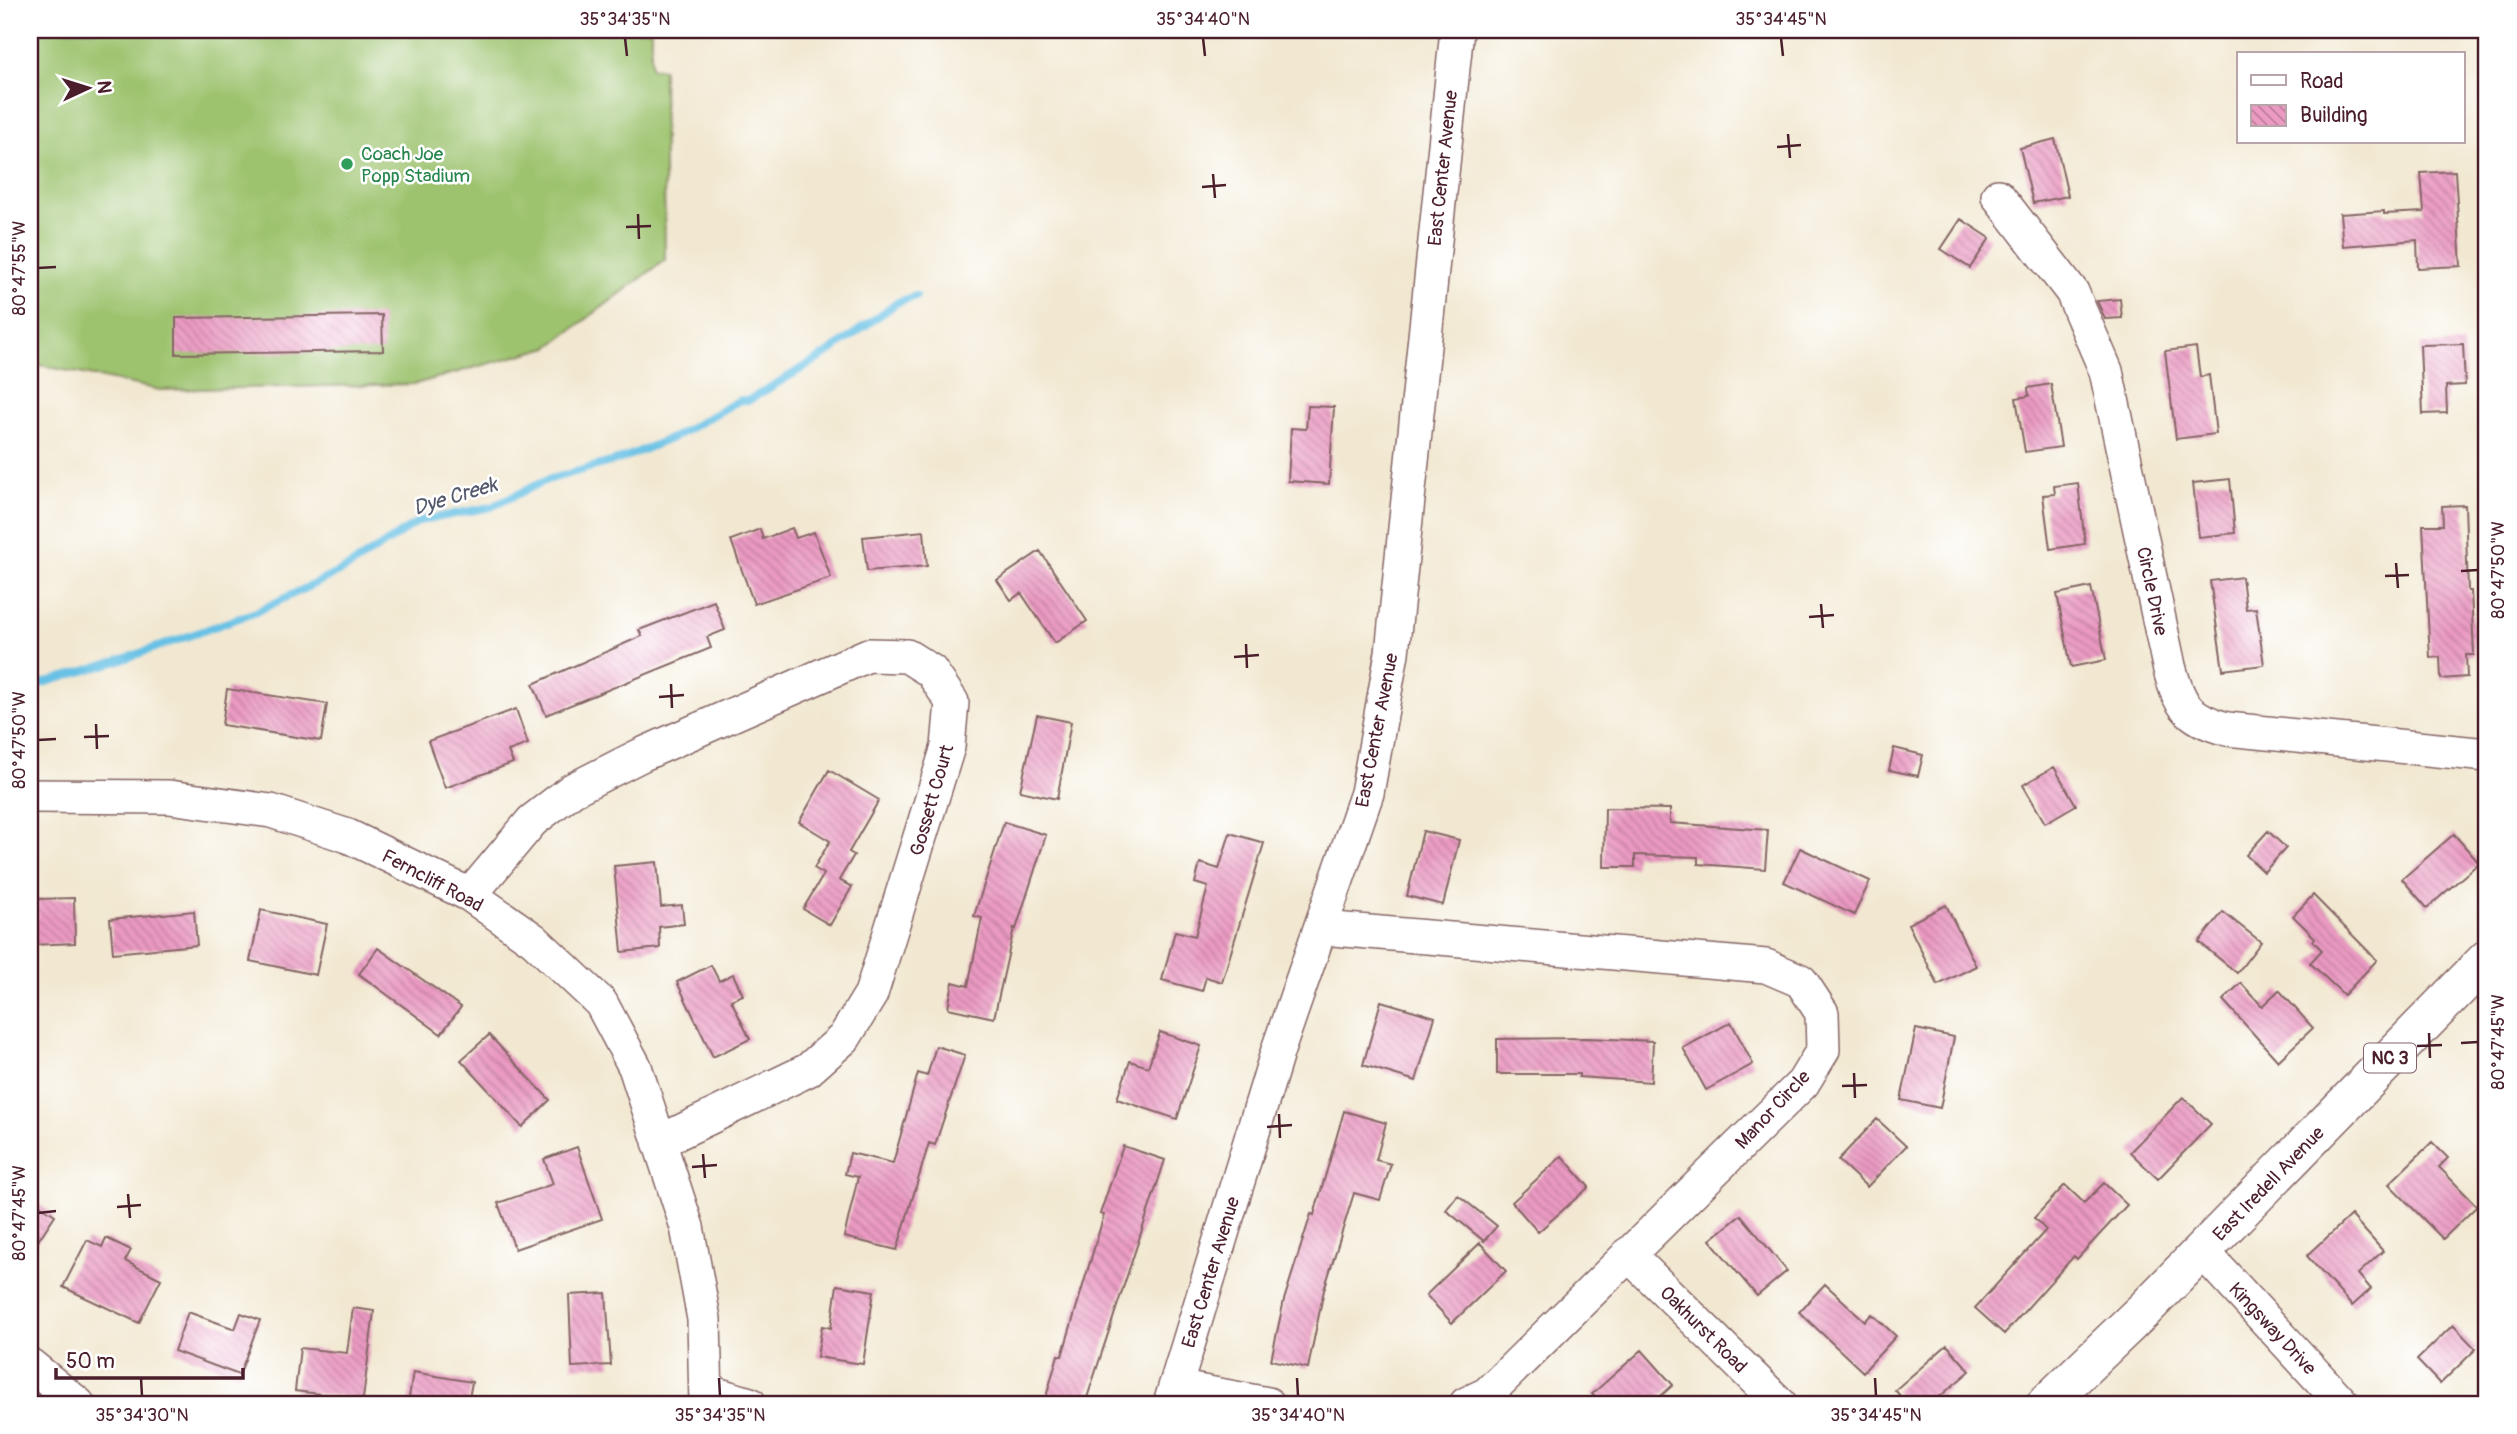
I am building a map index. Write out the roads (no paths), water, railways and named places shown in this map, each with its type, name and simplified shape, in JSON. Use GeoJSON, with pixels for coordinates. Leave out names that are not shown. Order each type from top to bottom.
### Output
{"type":"FeatureCollection","features":[{"type":"Feature","properties":{"kind":"main road","name":"East Iredell Avenue"},"geometry":{"type":"LineString","coordinates":[[2046,1404],[2202,1251],[2487,959]]}},
{"type":"Feature","properties":{"kind":"street","name":"East Center Avenue"},"geometry":{"type":"LineString","coordinates":[[1172,1396],[1278,1050],[1367,793],[1392,653],[1457,30]]}},
{"type":"Feature","properties":{"kind":"street","name":"Circle Drive"},"geometry":{"type":"LineString","coordinates":[[1998,196],[2072,292],[2106,371],[2169,666],[2175,688],[2186,710],[2204,723],[2227,729],[2487,755]]}},
{"type":"Feature","properties":{"kind":"street","name":"Gossett Court"},"geometry":{"type":"LineString","coordinates":[[470,895],[532,821],[572,790],[641,755],[868,655],[907,656],[931,671],[952,702],[948,747],[871,994],[844,1038],[807,1070],[659,1142]]}},
{"type":"Feature","properties":{"kind":"street","name":"Ferncliff Road"},"geometry":{"type":"LineString","coordinates":[[30,796],[169,797],[271,811],[348,835],[470,895],[534,940],[601,1003],[635,1067],[687,1227],[704,1320],[706,1397]]}},
{"type":"Feature","properties":{"kind":"street","name":"Manor Circle"},"geometry":{"type":"LineString","coordinates":[[1322,928],[1766,966],[1801,981],[1822,1013],[1823,1050],[1803,1083],[1487,1394],[1466,1404]]}},
{"type":"Feature","properties":{"kind":"street","name":"Kingsway Drive"},"geometry":{"type":"LineString","coordinates":[[2202,1251],[2343,1404]]}},
{"type":"Feature","properties":{"kind":"street","name":"Oakhurst Road"},"geometry":{"type":"LineString","coordinates":[[1628,1255],[1780,1404]]}},
{"type":"Feature","properties":{"kind":"street"},"geometry":{"type":"LineString","coordinates":[[30,1365],[78,1404]]}},
{"type":"Feature","properties":{"kind":"street"},"geometry":{"type":"LineString","coordinates":[[1172,1396],[1268,1404]]}},
{"type":"Feature","properties":{"kind":"street"},"geometry":{"type":"LineString","coordinates":[[706,1397],[750,1404]]}},
{"type":"Feature","properties":{"kind":"waterway","name":"Dye Creek"},"geometry":{"type":"LineString","coordinates":[[30,687],[118,661],[256,612],[349,567],[419,521],[491,507],[547,480],[621,459],[674,437],[740,400],[749,400],[828,353],[898,302],[916,296]]}},
{"type":"Feature","properties":{"kind":"place","name":"Coach Joe Popp Stadium"},"geometry":{"type":"Point","coordinates":[347,164]}}]}
